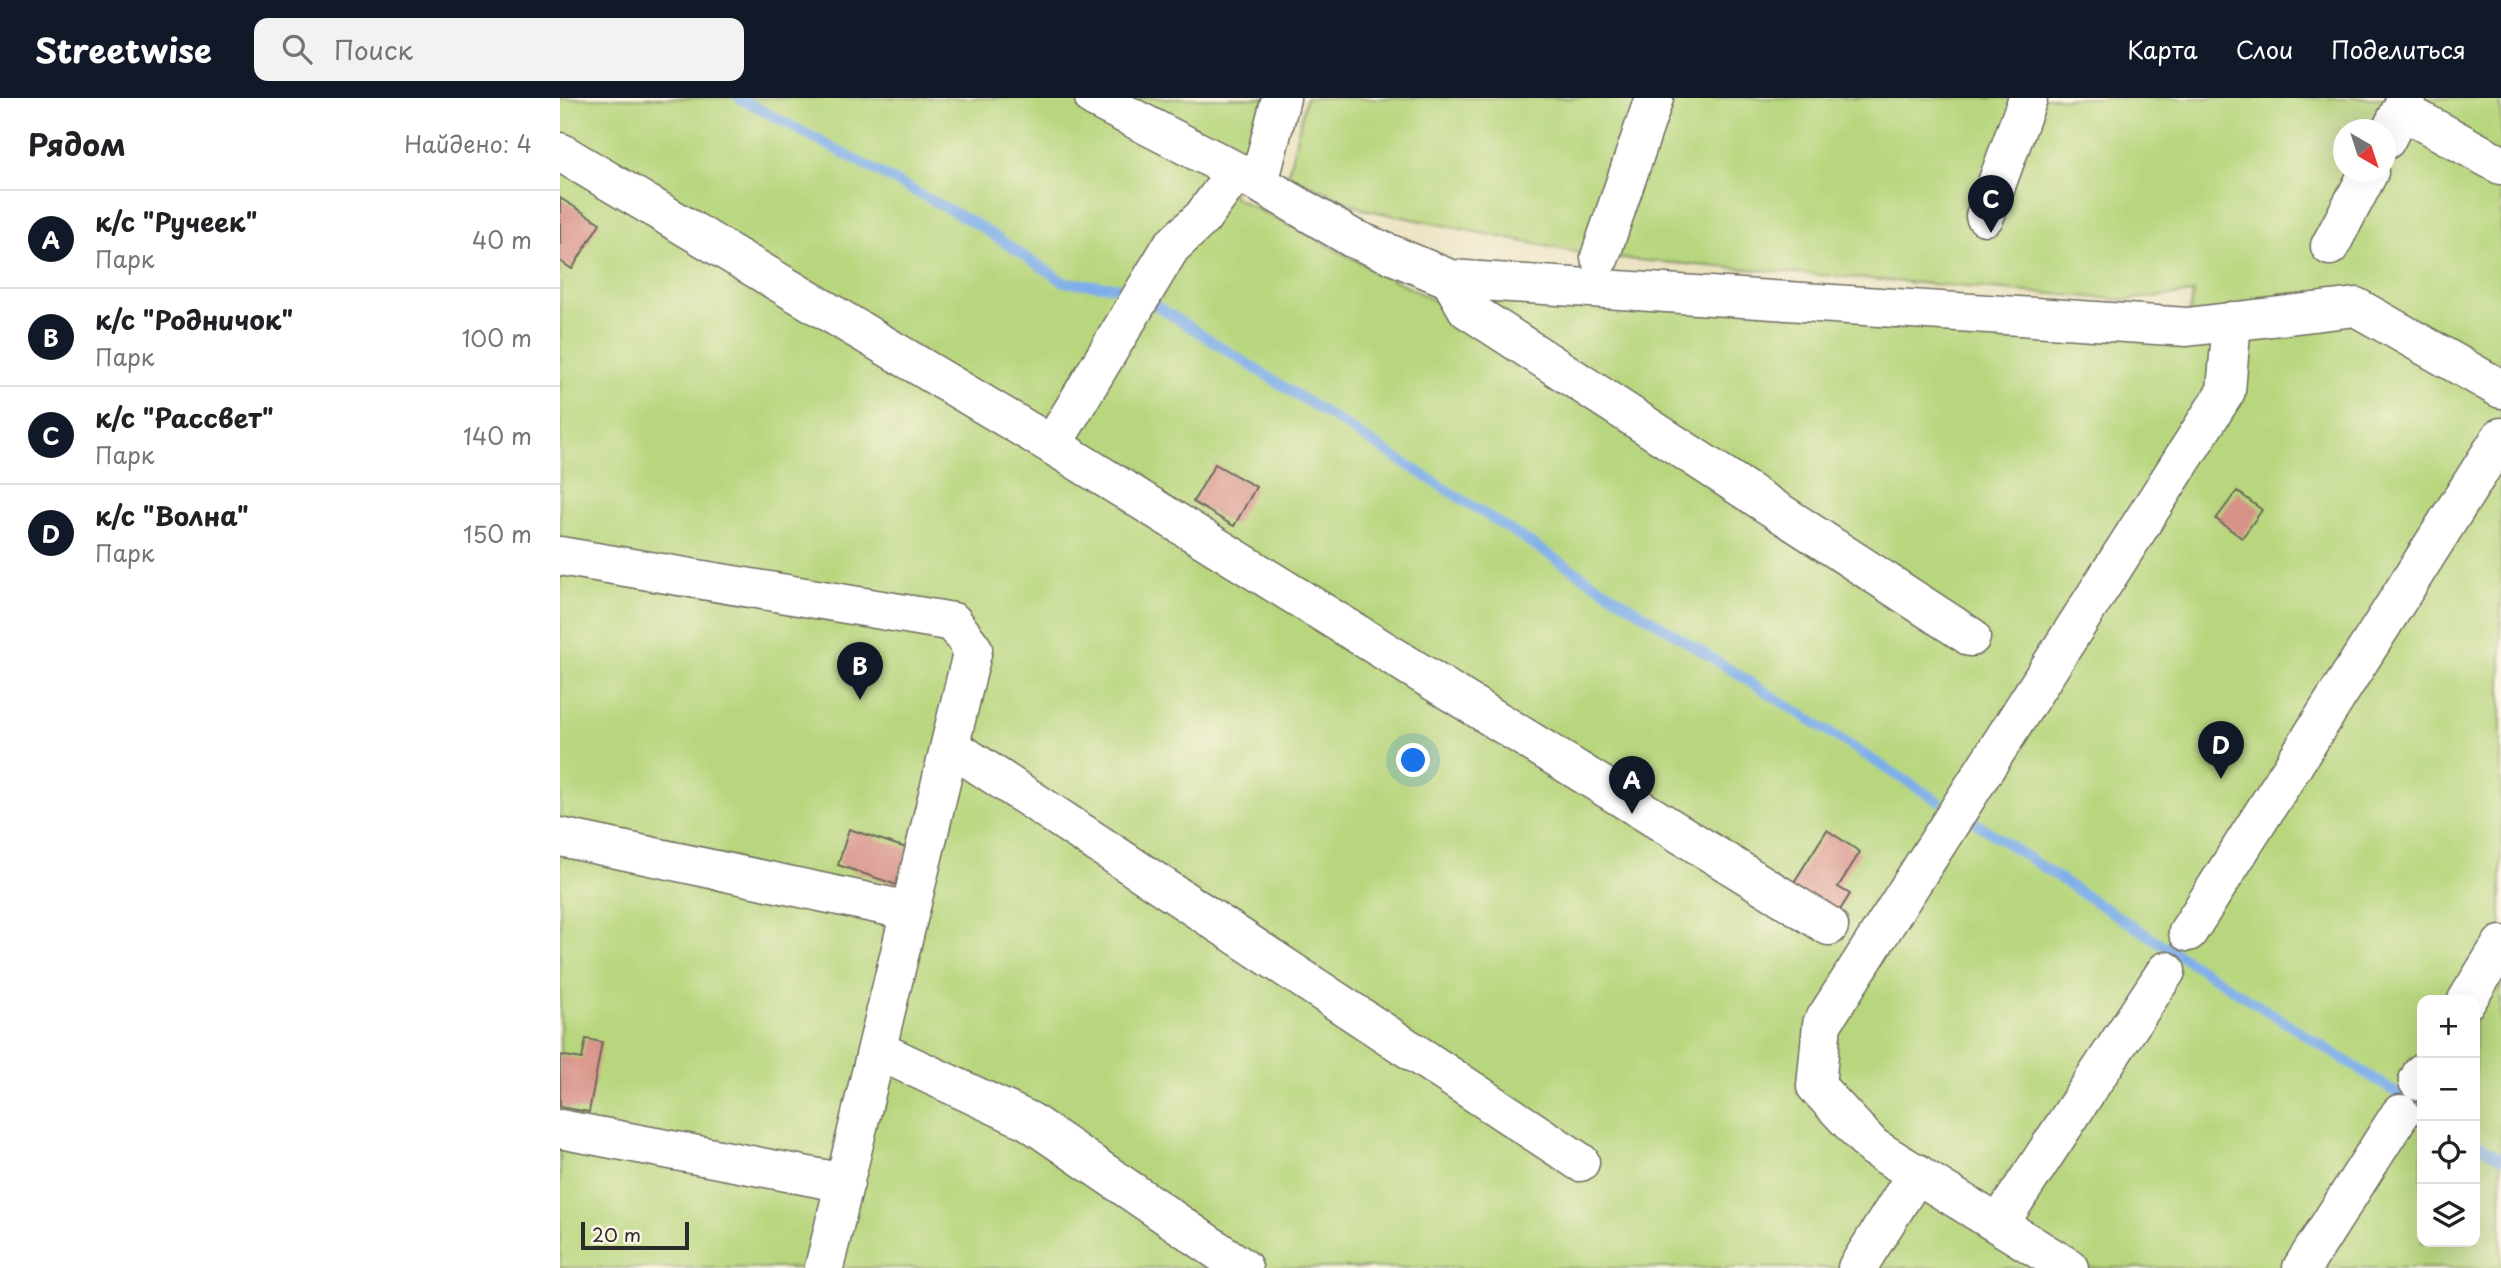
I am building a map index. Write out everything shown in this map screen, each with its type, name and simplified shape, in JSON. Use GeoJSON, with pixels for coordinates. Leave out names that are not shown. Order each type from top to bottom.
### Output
{"type":"FeatureCollection","features":[{"type":"Feature","properties":{"kind":"lane"},"geometry":{"type":"LineString","coordinates":[[1094,98],[1247,177],[1352,238],[1450,279],[2187,327],[2357,307],[2501,389]]}},
{"type":"Feature","properties":{"kind":"lane"},"geometry":{"type":"LineString","coordinates":[[1052,445],[1171,247],[1247,177],[1281,98]]}},
{"type":"Feature","properties":{"kind":"lane"},"geometry":{"type":"LineString","coordinates":[[1600,257],[1654,98]]}},
{"type":"Feature","properties":{"kind":"lane"},"geometry":{"type":"LineString","coordinates":[[1985,216],[2028,98]]}},
{"type":"Feature","properties":{"kind":"lane"},"geometry":{"type":"LineString","coordinates":[[2398,116],[2501,165]]}},
{"type":"Feature","properties":{"kind":"lane"},"geometry":{"type":"LineString","coordinates":[[560,152],[1052,445],[1829,926]]}},
{"type":"Feature","properties":{"kind":"lane"},"geometry":{"type":"LineString","coordinates":[[2330,246],[2364,182]]}},
{"type":"Feature","properties":{"kind":"lane"},"geometry":{"type":"LineString","coordinates":[[1450,279],[1467,309],[1971,638]]}},
{"type":"Feature","properties":{"kind":"lane"},"geometry":{"type":"LineString","coordinates":[[2068,1268],[1873,1147],[1816,1086],[1822,1024],[2226,391],[2232,321]]}},
{"type":"Feature","properties":{"kind":"lane"},"geometry":{"type":"LineString","coordinates":[[2188,932],[2501,436]]}},
{"type":"Feature","properties":{"kind":"lane"},"geometry":{"type":"LineString","coordinates":[[560,556],[953,622],[973,649],[824,1268]]}},
{"type":"Feature","properties":{"kind":"lane"},"geometry":{"type":"LineString","coordinates":[[950,746],[1580,1162]]}},
{"type":"Feature","properties":{"kind":"lane"},"geometry":{"type":"LineString","coordinates":[[560,837],[910,911]]}},
{"type":"Feature","properties":{"kind":"lane"},"geometry":{"type":"LineString","coordinates":[[2470,995],[2501,945]]}},
{"type":"Feature","properties":{"kind":"lane"},"geometry":{"type":"LineString","coordinates":[[1999,1224],[2166,971]]}},
{"type":"Feature","properties":{"kind":"lane"},"geometry":{"type":"LineString","coordinates":[[877,1049],[1029,1121],[1242,1268]]}},
{"type":"Feature","properties":{"kind":"lane"},"geometry":{"type":"LineString","coordinates":[[2302,1268],[2400,1114]]}},
{"type":"Feature","properties":{"kind":"lane"},"geometry":{"type":"LineString","coordinates":[[560,1129],[845,1183]]}},
{"type":"Feature","properties":{"kind":"lane"},"geometry":{"type":"LineString","coordinates":[[1857,1268],[1917,1173]]}},
{"type":"Feature","properties":{"kind":"green space"},"geometry":{"type":"Polygon","coordinates":[[[560,98],[1265,98],[1251,152],[1222,152],[1234,197],[1462,315],[1477,295],[2187,327],[2193,293],[2126,300],[1600,257],[1363,209],[1288,174],[1306,98],[2501,98],[2501,1268],[560,1268],[560,98]]]}},
{"type":"Feature","properties":{"kind":"building"},"geometry":{"type":"Polygon","coordinates":[[[560,198],[600,223],[572,269],[560,261],[560,198]]]}},
{"type":"Feature","properties":{"kind":"building"},"geometry":{"type":"Polygon","coordinates":[[[1215,464],[1256,487],[1234,526],[1193,502],[1215,464]]]}},
{"type":"Feature","properties":{"kind":"building"},"geometry":{"type":"Polygon","coordinates":[[[2237,491],[2262,510],[2242,538],[2216,519],[2237,491]]]}},
{"type":"Feature","properties":{"kind":"building"},"geometry":{"type":"Polygon","coordinates":[[[849,829],[909,849],[897,885],[838,865],[849,829]]]}},
{"type":"Feature","properties":{"kind":"building"},"geometry":{"type":"Polygon","coordinates":[[[1827,830],[1860,852],[1838,887],[1850,894],[1835,918],[1789,890],[1827,830]]]}},
{"type":"Feature","properties":{"kind":"building"},"geometry":{"type":"Polygon","coordinates":[[[586,1039],[602,1042],[589,1112],[560,1107],[560,1055],[582,1059],[586,1039]]]}},
{"type":"Feature","properties":{"kind":"waterway"},"geometry":{"type":"LineString","coordinates":[[739,98],[978,225],[1064,282],[1124,288]]}},
{"type":"Feature","properties":{"kind":"waterway"},"geometry":{"type":"LineString","coordinates":[[1155,305],[1938,801]]}},
{"type":"Feature","properties":{"kind":"waterway"},"geometry":{"type":"LineString","coordinates":[[1973,821],[2086,896],[2417,1106]]}},
{"type":"Feature","properties":{"kind":"waterway"},"geometry":{"type":"LineString","coordinates":[[2480,1145],[2501,1159]]}},
{"type":"Feature","properties":{"kind":"place","name":"к/с \"Рассвет\""},"geometry":{"type":"Point","coordinates":[1991,233]}},
{"type":"Feature","properties":{"kind":"place","name":"к/с \"Родничок\""},"geometry":{"type":"Point","coordinates":[860,700]}},
{"type":"Feature","properties":{"kind":"place","name":"к/с \"Волна\""},"geometry":{"type":"Point","coordinates":[2221,779]}},
{"type":"Feature","properties":{"kind":"place","name":"к/с \"Ручеек\""},"geometry":{"type":"Point","coordinates":[1632,814]}}]}
